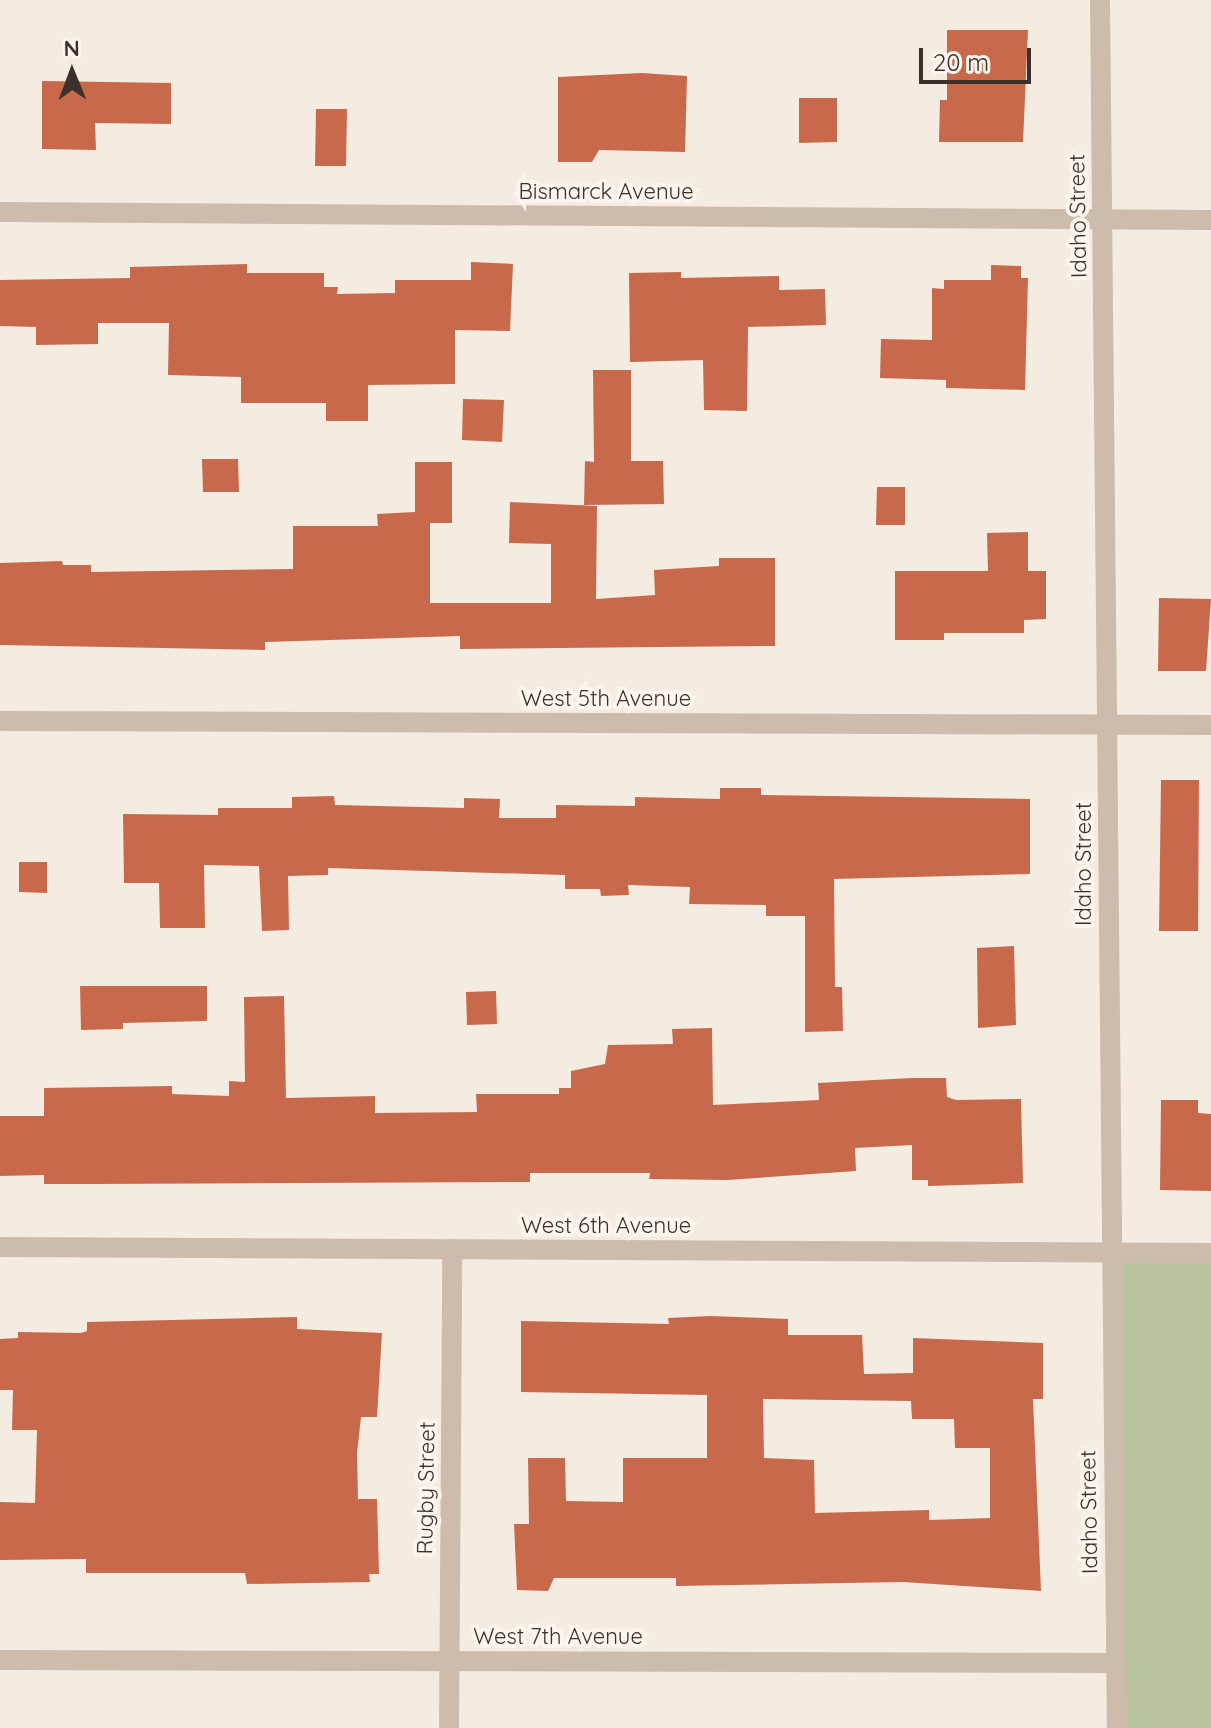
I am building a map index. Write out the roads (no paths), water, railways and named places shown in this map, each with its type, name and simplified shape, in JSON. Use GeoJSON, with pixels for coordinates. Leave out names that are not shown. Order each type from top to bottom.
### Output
{"type":"FeatureCollection","features":[{"type":"Feature","properties":{"kind":"street","name":"Idaho Street"},"geometry":{"type":"LineString","coordinates":[[1100,0],[1117,1728]]}},
{"type":"Feature","properties":{"kind":"street","name":"Bismarck Avenue"},"geometry":{"type":"LineString","coordinates":[[0,212],[1211,220]]}},
{"type":"Feature","properties":{"kind":"street","name":"West 5th Avenue"},"geometry":{"type":"LineString","coordinates":[[0,721],[1211,725]]}},
{"type":"Feature","properties":{"kind":"street","name":"West 6th Avenue"},"geometry":{"type":"LineString","coordinates":[[0,1247],[1211,1253]]}},
{"type":"Feature","properties":{"kind":"street","name":"Rugby Street"},"geometry":{"type":"LineString","coordinates":[[449,1728],[452,1249]]}},
{"type":"Feature","properties":{"kind":"street","name":"West 7th Avenue"},"geometry":{"type":"LineString","coordinates":[[0,1660],[1115,1663]]}}]}
